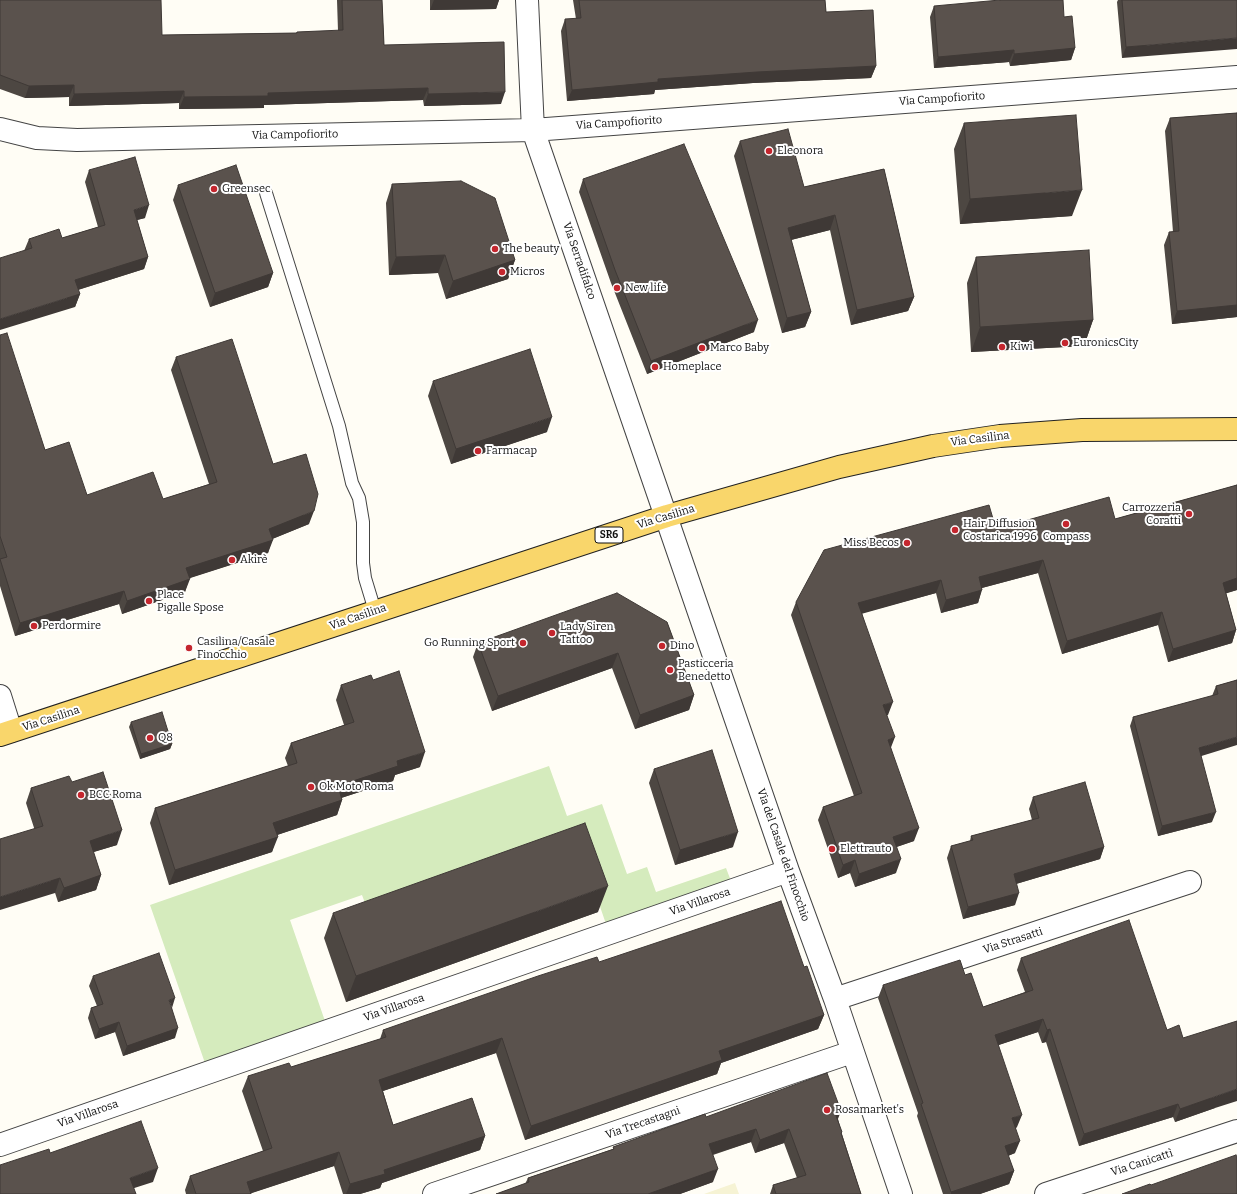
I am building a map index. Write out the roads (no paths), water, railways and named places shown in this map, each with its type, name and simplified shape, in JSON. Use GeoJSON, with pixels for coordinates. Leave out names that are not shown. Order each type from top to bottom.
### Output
{"type":"FeatureCollection","features":[{"type":"Feature","properties":{"kind":"main road","name":"Via Casilina"},"geometry":{"type":"LineString","coordinates":[[6,733],[667,516],[839,467],[925,447],[1000,436],[1082,430],[1237,429]]}},
{"type":"Feature","properties":{"kind":"street","name":"Via Serradifalco"},"geometry":{"type":"LineString","coordinates":[[527,0],[533,130],[667,516]]}},
{"type":"Feature","properties":{"kind":"street","name":"Via Campofiorito"},"geometry":{"type":"LineString","coordinates":[[0,129],[37,138],[77,140],[533,130],[1237,77]]}},
{"type":"Feature","properties":{"kind":"street","name":"Via del Casale del Finocchio"},"geometry":{"type":"LineString","coordinates":[[667,516],[788,871],[835,999],[901,1194]]}},
{"type":"Feature","properties":{"kind":"street"},"geometry":{"type":"LineString","coordinates":[[0,696],[6,733]]}},
{"type":"Feature","properties":{"kind":"street","name":"Via Villarosa"},"geometry":{"type":"LineString","coordinates":[[0,1145],[788,871]]}},
{"type":"Feature","properties":{"kind":"street","name":"Via Strasatti"},"geometry":{"type":"LineString","coordinates":[[835,999],[1190,882]]}},
{"type":"Feature","properties":{"kind":"street","name":"Via Trecastagni"},"geometry":{"type":"LineString","coordinates":[[434,1194],[852,1052]]}},
{"type":"Feature","properties":{"kind":"street","name":"Via Canicattì"},"geometry":{"type":"LineString","coordinates":[[1046,1194],[1237,1131]]}},
{"type":"Feature","properties":{"kind":"lane"},"geometry":{"type":"LineString","coordinates":[[266,193],[339,426],[352,483],[359,498],[363,522],[363,563],[365,578],[375,611]]}},
{"type":"Feature","properties":{"kind":"place","name":"Eleonora"},"geometry":{"type":"Point","coordinates":[769,151]}},
{"type":"Feature","properties":{"kind":"place","name":"Greensec"},"geometry":{"type":"Point","coordinates":[214,189]}},
{"type":"Feature","properties":{"kind":"place","name":"The beauty"},"geometry":{"type":"Point","coordinates":[495,249]}},
{"type":"Feature","properties":{"kind":"place","name":"Micros"},"geometry":{"type":"Point","coordinates":[502,272]}},
{"type":"Feature","properties":{"kind":"place","name":"New life"},"geometry":{"type":"Point","coordinates":[617,288]}},
{"type":"Feature","properties":{"kind":"place","name":"EuronicsCity"},"geometry":{"type":"Point","coordinates":[1065,343]}},
{"type":"Feature","properties":{"kind":"place","name":"Kiwi"},"geometry":{"type":"Point","coordinates":[1002,347]}},
{"type":"Feature","properties":{"kind":"place","name":"Marco Baby"},"geometry":{"type":"Point","coordinates":[702,348]}},
{"type":"Feature","properties":{"kind":"place","name":"Homeplace"},"geometry":{"type":"Point","coordinates":[655,367]}},
{"type":"Feature","properties":{"kind":"place","name":"Farmacap"},"geometry":{"type":"Point","coordinates":[478,451]}},
{"type":"Feature","properties":{"kind":"place","name":"Carrozzeria Coratti"},"geometry":{"type":"Point","coordinates":[1189,514]}},
{"type":"Feature","properties":{"kind":"place","name":"Compass"},"geometry":{"type":"Point","coordinates":[1066,524]}},
{"type":"Feature","properties":{"kind":"place","name":"Hair Diffusion Costarica 1996"},"geometry":{"type":"Point","coordinates":[955,530]}},
{"type":"Feature","properties":{"kind":"place","name":"Miss Becos"},"geometry":{"type":"Point","coordinates":[907,543]}},
{"type":"Feature","properties":{"kind":"place","name":"Akirè"},"geometry":{"type":"Point","coordinates":[232,560]}},
{"type":"Feature","properties":{"kind":"place","name":"Place Pigalle Spose"},"geometry":{"type":"Point","coordinates":[149,601]}},
{"type":"Feature","properties":{"kind":"place","name":"Perdormire"},"geometry":{"type":"Point","coordinates":[34,626]}},
{"type":"Feature","properties":{"kind":"place","name":"Lady Siren Tattoo"},"geometry":{"type":"Point","coordinates":[552,633]}},
{"type":"Feature","properties":{"kind":"place","name":"Go Running Sport"},"geometry":{"type":"Point","coordinates":[523,643]}},
{"type":"Feature","properties":{"kind":"place","name":"Dino"},"geometry":{"type":"Point","coordinates":[662,646]}},
{"type":"Feature","properties":{"kind":"place","name":"Casilina/Casale Finocchio"},"geometry":{"type":"Point","coordinates":[189,648]}},
{"type":"Feature","properties":{"kind":"place","name":"Pasticceria Benedetto"},"geometry":{"type":"Point","coordinates":[670,670]}},
{"type":"Feature","properties":{"kind":"place","name":"Q8"},"geometry":{"type":"Point","coordinates":[150,738]}},
{"type":"Feature","properties":{"kind":"place","name":"Ok Moto Roma"},"geometry":{"type":"Point","coordinates":[311,787]}},
{"type":"Feature","properties":{"kind":"place","name":"BCC Roma"},"geometry":{"type":"Point","coordinates":[81,795]}},
{"type":"Feature","properties":{"kind":"place","name":"Elettrauto"},"geometry":{"type":"Point","coordinates":[832,849]}},
{"type":"Feature","properties":{"kind":"place","name":"Rosamarket's"},"geometry":{"type":"Point","coordinates":[827,1110]}}]}
